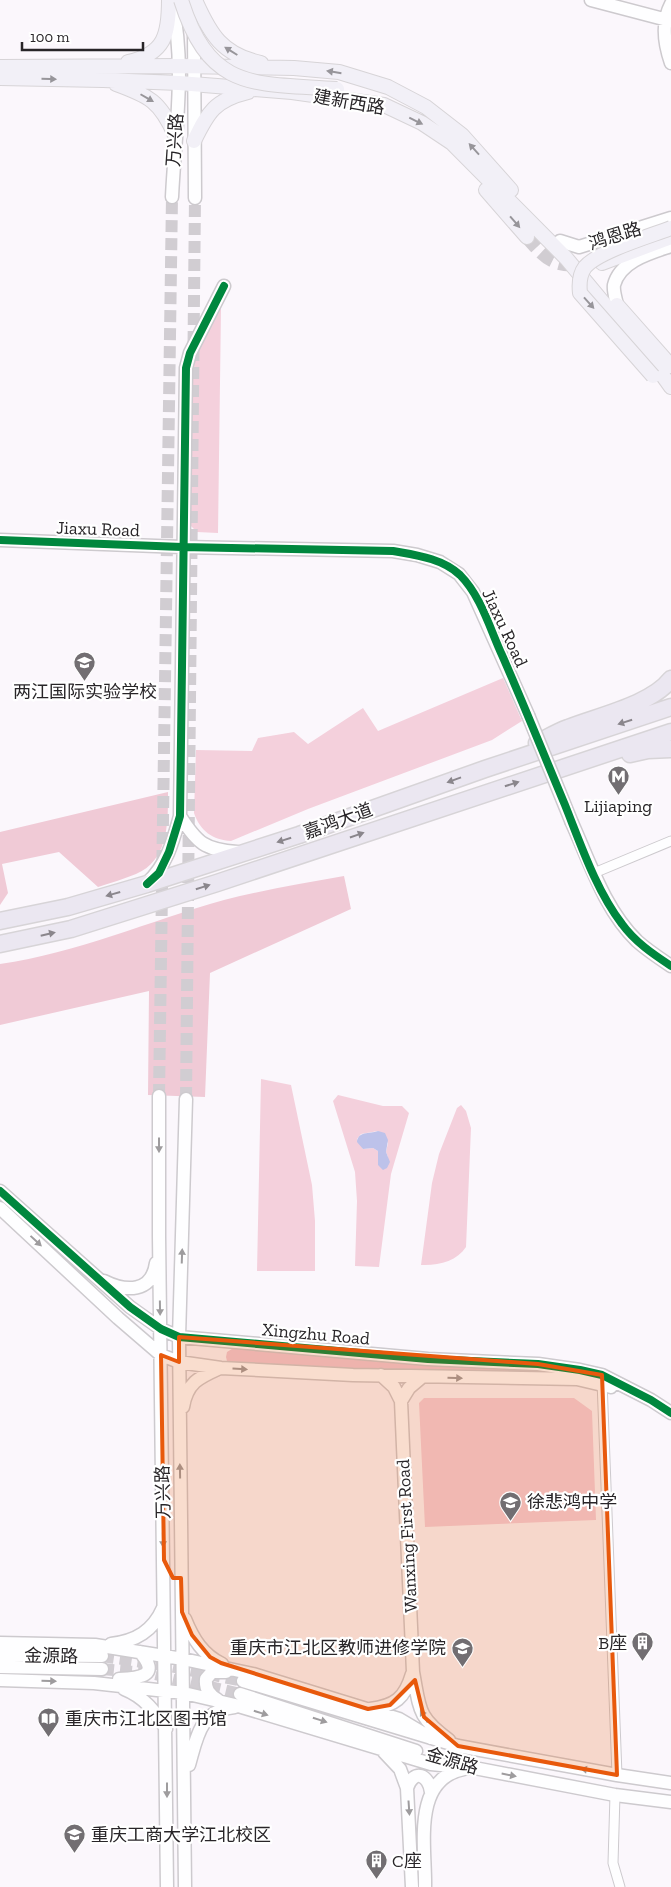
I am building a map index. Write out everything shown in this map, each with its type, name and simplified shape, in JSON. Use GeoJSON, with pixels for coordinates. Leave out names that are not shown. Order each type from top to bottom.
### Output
{"type":"FeatureCollection","features":[{"type":"Feature","properties":{"kind":"highway"},"geometry":{"type":"LineString","coordinates":[[485,769],[565,728],[637,702],[660,690],[671,679]]}},
{"type":"Feature","properties":{"kind":"highway","name":"嘉鸿大道"},"geometry":{"type":"LineString","coordinates":[[0,921],[68,907],[147,884],[299,835],[485,769],[671,707]]}},
{"type":"Feature","properties":{"kind":"highway","name":"嘉鸿大道"},"geometry":{"type":"LineString","coordinates":[[0,944],[71,929],[208,886],[671,732]]}},
{"type":"Feature","properties":{"kind":"highway"},"geometry":{"type":"LineString","coordinates":[[571,765],[648,750],[671,749]]}},
{"type":"Feature","properties":{"kind":"main road"},"geometry":{"type":"LineString","coordinates":[[104,73],[152,54],[161,45],[167,32],[170,0]]}},
{"type":"Feature","properties":{"kind":"main road"},"geometry":{"type":"LineString","coordinates":[[182,0],[198,42],[215,63],[234,76],[257,83],[337,89],[360,94],[384,105]]}},
{"type":"Feature","properties":{"kind":"main road"},"geometry":{"type":"LineString","coordinates":[[195,0],[213,36],[224,48],[239,56],[255,61],[294,68]]}},
{"type":"Feature","properties":{"kind":"main road","name":"建新西路"},"geometry":{"type":"LineString","coordinates":[[0,78],[104,73],[179,66],[294,68],[339,72],[388,87],[426,107],[462,135],[531,213],[560,241],[671,366]]}},
{"type":"Feature","properties":{"kind":"main road","name":"建新西路"},"geometry":{"type":"LineString","coordinates":[[0,67],[104,73],[179,83],[335,97],[384,105],[422,123],[452,143],[566,258],[656,366],[671,387]]}},
{"type":"Feature","properties":{"kind":"main road"},"geometry":{"type":"LineString","coordinates":[[104,73],[157,104],[166,115],[175,135]]}},
{"type":"Feature","properties":{"kind":"main road"},"geometry":{"type":"LineString","coordinates":[[194,141],[209,112],[217,105],[236,94],[257,90]]}},
{"type":"Feature","properties":{"kind":"main road"},"geometry":{"type":"LineString","coordinates":[[452,143],[472,173],[527,237]]}},
{"type":"Feature","properties":{"kind":"main road"},"geometry":{"type":"LineString","coordinates":[[671,228],[594,258],[584,269],[579,281],[580,293],[671,397]]}},
{"type":"Feature","properties":{"kind":"main road"},"geometry":{"type":"LineString","coordinates":[[602,262],[671,237]]}},
{"type":"Feature","properties":{"kind":"street","name":"万兴路"},"geometry":{"type":"LineString","coordinates":[[170,0],[176,19],[179,66],[172,197]]}},
{"type":"Feature","properties":{"kind":"street","name":"万兴路"},"geometry":{"type":"LineString","coordinates":[[191,0],[194,18],[195,198]]}},
{"type":"Feature","properties":{"kind":"street"},"geometry":{"type":"LineString","coordinates":[[591,0],[668,21]]}},
{"type":"Feature","properties":{"kind":"street"},"geometry":{"type":"LineString","coordinates":[[671,4],[664,34],[666,49],[671,63]]}},
{"type":"Feature","properties":{"kind":"street","name":"鸿恩路"},"geometry":{"type":"LineString","coordinates":[[560,241],[579,248],[671,218]]}},
{"type":"Feature","properties":{"kind":"street","name":"鸿恩路"},"geometry":{"type":"LineString","coordinates":[[617,305],[613,287],[621,268],[649,253],[671,246]]}},
{"type":"Feature","properties":{"kind":"street"},"geometry":{"type":"LineString","coordinates":[[147,884],[158,873],[169,852],[180,816],[182,547],[186,368],[190,353],[224,286]]}},
{"type":"Feature","properties":{"kind":"street","name":"Jiaxu Road"},"geometry":{"type":"LineString","coordinates":[[0,540],[393,552],[417,555],[440,562],[459,574],[473,592],[528,715],[572,823],[612,909],[637,941],[671,966]]}},
{"type":"Feature","properties":{"kind":"street"},"geometry":{"type":"LineString","coordinates":[[180,816],[191,834],[209,848],[243,853]]}},
{"type":"Feature","properties":{"kind":"street"},"geometry":{"type":"LineString","coordinates":[[594,873],[671,841]]}},
{"type":"Feature","properties":{"kind":"street","name":"万兴路"},"geometry":{"type":"LineString","coordinates":[[159,1096],[167,1887]]}},
{"type":"Feature","properties":{"kind":"street","name":"万兴路"},"geometry":{"type":"LineString","coordinates":[[185,1887],[179,1337],[186,1099]]}},
{"type":"Feature","properties":{"kind":"street","name":"Xingzhu Road"},"geometry":{"type":"LineString","coordinates":[[0,1191],[130,1307],[161,1329],[179,1337],[428,1359],[538,1364],[580,1370],[651,1400],[671,1413]]}},
{"type":"Feature","properties":{"kind":"street","name":"Xingzhu Road"},"geometry":{"type":"LineString","coordinates":[[0,1208],[118,1318],[161,1355],[179,1362],[221,1368],[381,1376],[602,1380]]}},
{"type":"Feature","properties":{"kind":"street"},"geometry":{"type":"LineString","coordinates":[[95,1276],[124,1288],[136,1288],[146,1284],[153,1275],[155,1268],[159,1236]]}},
{"type":"Feature","properties":{"kind":"street"},"geometry":{"type":"LineString","coordinates":[[179,1426],[184,1398],[192,1384],[200,1377],[221,1368]]}},
{"type":"Feature","properties":{"kind":"street"},"geometry":{"type":"LineString","coordinates":[[381,1376],[394,1387],[401,1401],[410,1388],[422,1377]]}},
{"type":"Feature","properties":{"kind":"street"},"geometry":{"type":"LineString","coordinates":[[602,1380],[617,1775]]}},
{"type":"Feature","properties":{"kind":"street","name":"Wanxing First Road"},"geometry":{"type":"LineString","coordinates":[[401,1401],[413,1672],[419,1705],[424,1717],[432,1728],[458,1746]]}},
{"type":"Feature","properties":{"kind":"street"},"geometry":{"type":"LineString","coordinates":[[164,1560],[168,1575],[172,1578],[178,1576],[181,1567]]}},
{"type":"Feature","properties":{"kind":"street"},"geometry":{"type":"LineString","coordinates":[[0,1644],[95,1645],[124,1643],[138,1638],[157,1621],[164,1605]]}},
{"type":"Feature","properties":{"kind":"street"},"geometry":{"type":"LineString","coordinates":[[182,1612],[199,1646],[210,1657],[221,1663],[399,1719],[431,1738]]}},
{"type":"Feature","properties":{"kind":"street"},"geometry":{"type":"LineString","coordinates":[[95,1645],[183,1659],[253,1674]]}},
{"type":"Feature","properties":{"kind":"street"},"geometry":{"type":"LineString","coordinates":[[94,1683],[141,1678],[148,1670],[148,1665],[140,1652]]}},
{"type":"Feature","properties":{"kind":"street","name":"金源路"},"geometry":{"type":"LineString","coordinates":[[0,1655],[102,1663],[0,1667]]}},
{"type":"Feature","properties":{"kind":"street"},"geometry":{"type":"LineString","coordinates":[[220,1701],[212,1697],[206,1689],[206,1679],[209,1674],[218,1671],[253,1674]]}},
{"type":"Feature","properties":{"kind":"street"},"geometry":{"type":"LineString","coordinates":[[368,1709],[383,1708],[400,1699],[408,1688],[413,1672]]}},
{"type":"Feature","properties":{"kind":"street"},"geometry":{"type":"LineString","coordinates":[[0,1680],[112,1684],[184,1693],[220,1701],[241,1694],[382,1750],[431,1764],[470,1768]]}},
{"type":"Feature","properties":{"kind":"street"},"geometry":{"type":"LineString","coordinates":[[112,1684],[135,1693],[150,1706],[166,1730]]}},
{"type":"Feature","properties":{"kind":"street"},"geometry":{"type":"LineString","coordinates":[[185,1780],[197,1736],[202,1725],[209,1716],[241,1694]]}},
{"type":"Feature","properties":{"kind":"street","name":"金源路"},"geometry":{"type":"LineString","coordinates":[[241,1694],[458,1746],[671,1783]]}},
{"type":"Feature","properties":{"kind":"street","name":"金源路"},"geometry":{"type":"LineString","coordinates":[[241,1694],[470,1768],[615,1795],[671,1802]]}},
{"type":"Feature","properties":{"kind":"street"},"geometry":{"type":"LineString","coordinates":[[166,1759],[168,1754],[174,1749],[180,1751],[184,1757]]}},
{"type":"Feature","properties":{"kind":"street"},"geometry":{"type":"LineString","coordinates":[[382,1750],[400,1769],[407,1788],[412,1887]]}},
{"type":"Feature","properties":{"kind":"street"},"geometry":{"type":"LineString","coordinates":[[425,1887],[424,1820],[426,1805],[431,1792],[445,1776],[453,1771],[470,1768]]}},
{"type":"Feature","properties":{"kind":"street"},"geometry":{"type":"LineString","coordinates":[[407,1788],[410,1780],[421,1776],[430,1783],[431,1792]]}},
{"type":"Feature","properties":{"kind":"street"},"geometry":{"type":"LineString","coordinates":[[615,1795],[613,1863],[620,1887]]}},
{"type":"Feature","properties":{"kind":"highlighted area"},"geometry":{"type":"Polygon","coordinates":[[[179,1337],[538,1364],[602,1375],[617,1775],[458,1746],[424,1717],[415,1680],[390,1705],[368,1709],[221,1663],[210,1657],[192,1635],[182,1612],[181,1578],[173,1578],[164,1560],[161,1355],[179,1362],[179,1337]]]}},
{"type":"Feature","properties":{"kind":"shaded area"},"geometry":{"type":"Polygon","coordinates":[[[221,308],[218,533],[197,532],[188,523],[189,384],[196,352],[221,308]]]}},
{"type":"Feature","properties":{"kind":"shaded area"},"geometry":{"type":"Polygon","coordinates":[[[503,678],[522,721],[492,740],[308,809],[231,841],[218,839],[204,830],[194,813],[196,750],[252,751],[258,738],[294,732],[308,744],[363,708],[378,731],[503,678]]]}},
{"type":"Feature","properties":{"kind":"shaded area"},"geometry":{"type":"Polygon","coordinates":[[[168,792],[167,827],[161,850],[147,868],[131,876],[98,887],[59,852],[2,864],[8,893],[0,905],[0,832],[168,792]]]}},
{"type":"Feature","properties":{"kind":"shaded area"},"geometry":{"type":"Polygon","coordinates":[[[344,876],[351,909],[210,973],[205,1097],[148,1095],[149,991],[0,1025],[0,964],[29,959],[85,944],[224,900],[344,876]]]}},
{"type":"Feature","properties":{"kind":"shaded area"},"geometry":{"type":"Polygon","coordinates":[[[261,1079],[291,1085],[312,1185],[315,1221],[315,1271],[257,1271],[261,1079]]]}},
{"type":"Feature","properties":{"kind":"shaded area"},"geometry":{"type":"Polygon","coordinates":[[[338,1095],[383,1106],[402,1106],[409,1113],[391,1174],[379,1267],[355,1266],[357,1201],[355,1172],[333,1101],[338,1095]],[[378,1131],[361,1134],[357,1139],[363,1149],[373,1148],[378,1151],[378,1162],[388,1157],[386,1152],[388,1143],[378,1131]]]}},
{"type":"Feature","properties":{"kind":"shaded area"},"geometry":{"type":"Polygon","coordinates":[[[461,1105],[466,1111],[471,1128],[466,1247],[458,1256],[447,1262],[421,1265],[432,1183],[439,1154],[457,1108],[461,1105]]]}},
{"type":"Feature","properties":{"kind":"shaded area"},"geometry":{"type":"Polygon","coordinates":[[[235,1347],[517,1368],[516,1374],[235,1365],[227,1361],[226,1357],[227,1352],[235,1347]]]}},
{"type":"Feature","properties":{"kind":"shaded area"},"geometry":{"type":"Polygon","coordinates":[[[424,1398],[574,1398],[592,1411],[596,1520],[425,1527],[419,1403],[424,1398]]]}},
{"type":"Feature","properties":{"kind":"water"},"geometry":{"type":"Polygon","coordinates":[[[378,1131],[385,1133],[388,1140],[386,1152],[390,1162],[387,1168],[383,1170],[378,1165],[378,1151],[373,1148],[363,1149],[357,1142],[362,1134],[378,1131]]]}},
{"type":"Feature","properties":{"kind":"tunnel"},"geometry":{"type":"LineString","coordinates":[[159,1096],[172,197]]}},
{"type":"Feature","properties":{"kind":"tunnel"},"geometry":{"type":"LineString","coordinates":[[186,1099],[195,198]]}},
{"type":"Feature","properties":{"kind":"tunnel"},"geometry":{"type":"LineString","coordinates":[[527,237],[543,254],[555,262],[578,264]]}},
{"type":"Feature","properties":{"kind":"tunnel"},"geometry":{"type":"LineString","coordinates":[[102,1656],[170,1666],[243,1681]]}},
{"type":"Feature","properties":{"kind":"tunnel"},"geometry":{"type":"LineString","coordinates":[[102,1669],[155,1674],[240,1694]]}},
{"type":"Feature","properties":{"kind":"cycle path"},"geometry":{"type":"LineString","coordinates":[[147,884],[159,873],[169,852],[180,816],[186,368],[190,353],[224,286]]}},
{"type":"Feature","properties":{"kind":"cycle path"},"geometry":{"type":"LineString","coordinates":[[0,540],[182,547],[393,551],[428,558],[453,569],[467,583],[484,613],[604,897],[622,924],[638,942],[671,966]]}},
{"type":"Feature","properties":{"kind":"cycle path"},"geometry":{"type":"LineString","coordinates":[[0,1191],[130,1307],[161,1329],[179,1337],[428,1359],[538,1364],[580,1370],[602,1375],[651,1400],[671,1413]]}},
{"type":"Feature","properties":{"kind":"place","name":"两江国际实验学校"},"geometry":{"type":"Point","coordinates":[85,681]}},
{"type":"Feature","properties":{"kind":"place","name":"Lijiaping"},"geometry":{"type":"Point","coordinates":[618,795]}},
{"type":"Feature","properties":{"kind":"place","name":"徐悲鸿中学"},"geometry":{"type":"Point","coordinates":[511,1521]}},
{"type":"Feature","properties":{"kind":"place","name":"B座"},"geometry":{"type":"Point","coordinates":[643,1662]}},
{"type":"Feature","properties":{"kind":"place","name":"重庆市江北区教师进修学院"},"geometry":{"type":"Point","coordinates":[462,1667]}},
{"type":"Feature","properties":{"kind":"place","name":"重庆市江北区图书馆"},"geometry":{"type":"Point","coordinates":[49,1738]}},
{"type":"Feature","properties":{"kind":"place","name":"重庆工商大学江北校区"},"geometry":{"type":"Point","coordinates":[75,1854]}},
{"type":"Feature","properties":{"kind":"place","name":"C座"},"geometry":{"type":"Point","coordinates":[376,1880]}}]}
